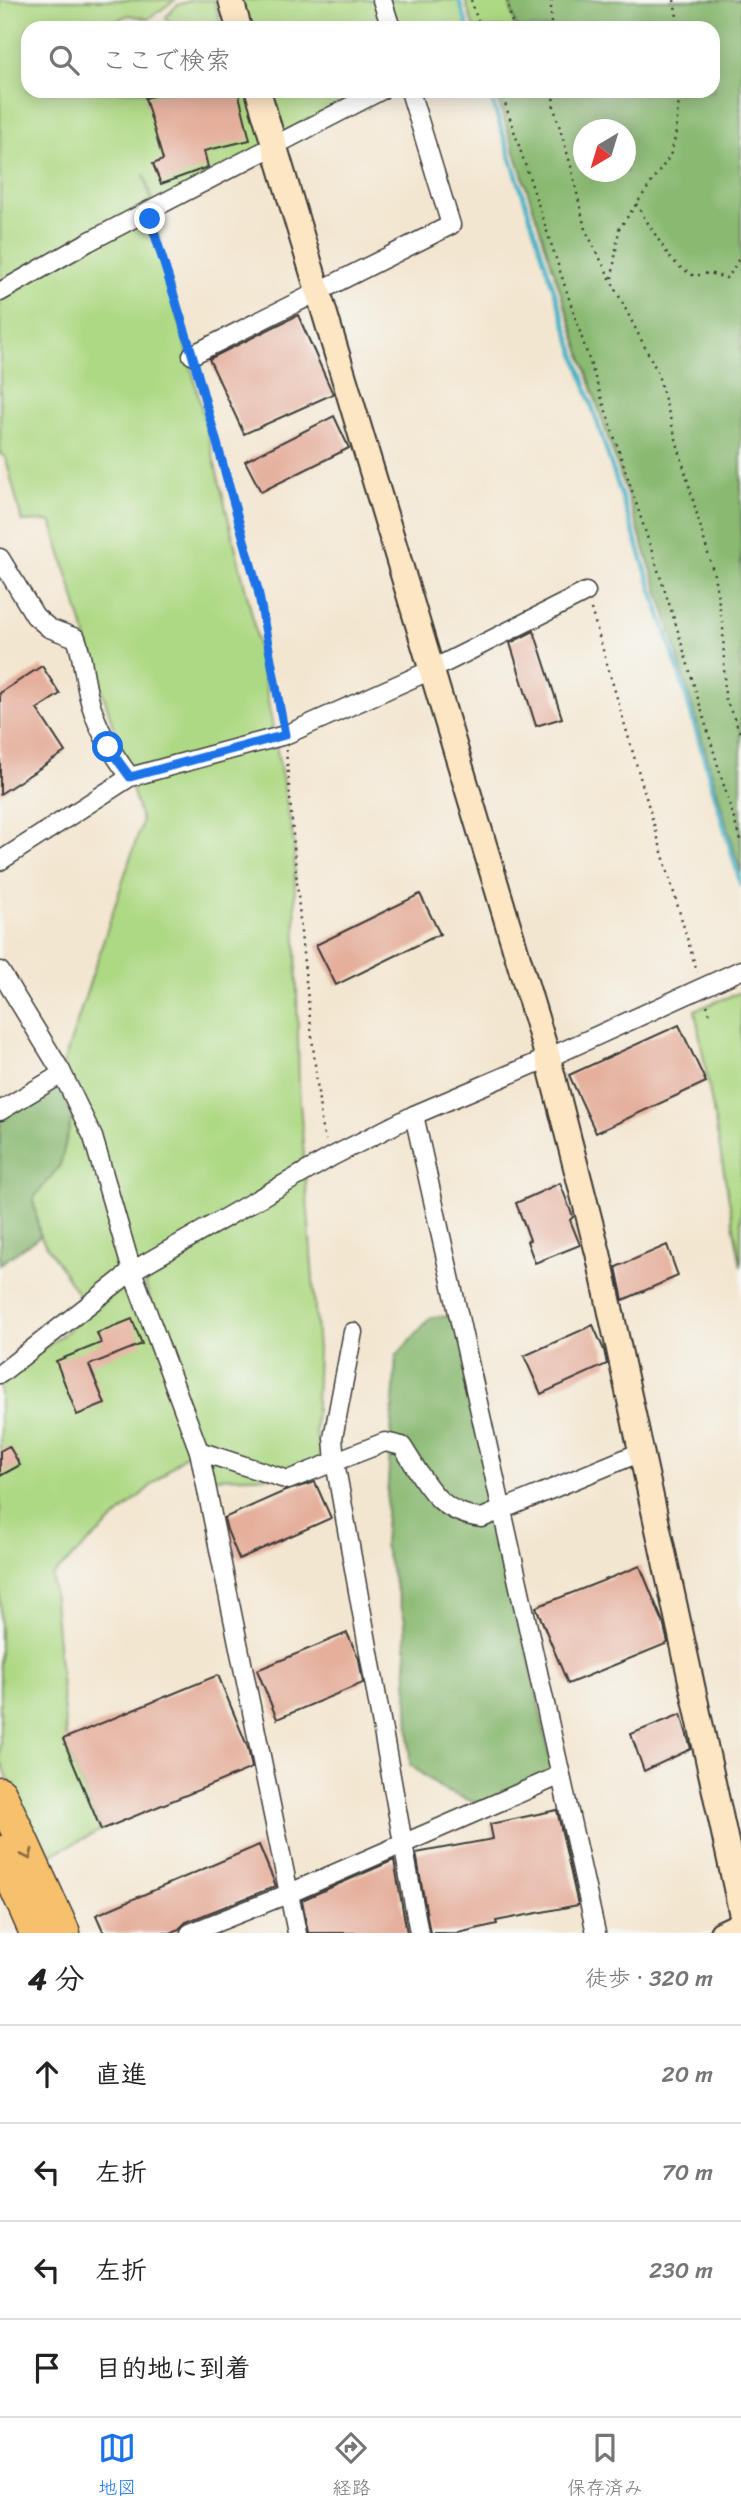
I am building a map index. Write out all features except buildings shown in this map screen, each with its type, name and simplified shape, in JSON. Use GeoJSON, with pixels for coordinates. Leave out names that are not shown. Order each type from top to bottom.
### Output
{"type":"FeatureCollection","features":[{"type":"Feature","properties":{"kind":"highway"},"geometry":{"type":"LineString","coordinates":[[0,1793],[64,1933]]}},
{"type":"Feature","properties":{"kind":"highway"},"geometry":{"type":"LineString","coordinates":[[0,1852],[36,1933]]}},
{"type":"Feature","properties":{"kind":"street"},"geometry":{"type":"LineString","coordinates":[[231,0],[237,21]]}},
{"type":"Feature","properties":{"kind":"street"},"geometry":{"type":"LineString","coordinates":[[382,0],[389,21]]}},
{"type":"Feature","properties":{"kind":"street"},"geometry":{"type":"LineString","coordinates":[[260,98],[548,1058],[598,1253],[741,1911]]}},
{"type":"Feature","properties":{"kind":"street"},"geometry":{"type":"LineString","coordinates":[[0,292],[147,211],[366,98]]}},
{"type":"Feature","properties":{"kind":"street"},"geometry":{"type":"LineString","coordinates":[[192,355],[451,225],[412,98]]}},
{"type":"Feature","properties":{"kind":"street"},"geometry":{"type":"LineString","coordinates":[[0,558],[34,616],[49,628],[76,638],[83,657],[92,709],[108,747],[130,777]]}},
{"type":"Feature","properties":{"kind":"street"},"geometry":{"type":"LineString","coordinates":[[0,861],[130,777],[285,735],[431,670],[586,592]]}},
{"type":"Feature","properties":{"kind":"street"},"geometry":{"type":"LineString","coordinates":[[0,1374],[132,1271],[333,1156],[414,1115],[548,1058],[741,970]]}},
{"type":"Feature","properties":{"kind":"street"},"geometry":{"type":"LineString","coordinates":[[0,971],[61,1071],[93,1137],[132,1271],[199,1451],[297,1933]]}},
{"type":"Feature","properties":{"kind":"street"},"geometry":{"type":"LineString","coordinates":[[0,1111],[55,1078],[61,1071]]}},
{"type":"Feature","properties":{"kind":"street"},"geometry":{"type":"LineString","coordinates":[[414,1115],[596,1933]]}},
{"type":"Feature","properties":{"kind":"street"},"geometry":{"type":"LineString","coordinates":[[353,1332],[333,1438],[335,1462],[419,1933]]}},
{"type":"Feature","properties":{"kind":"street"},"geometry":{"type":"LineString","coordinates":[[199,1451],[288,1480],[385,1442],[402,1446],[441,1504],[462,1516],[482,1518],[641,1452]]}},
{"type":"Feature","properties":{"kind":"street"},"geometry":{"type":"LineString","coordinates":[[190,1933],[290,1893],[561,1775]]}},
{"type":"Feature","properties":{"kind":"street"},"geometry":{"type":"LineString","coordinates":[[722,1933],[741,1924]]}},
{"type":"Feature","properties":{"kind":"path"},"geometry":{"type":"LineString","coordinates":[[471,0],[478,21]]}},
{"type":"Feature","properties":{"kind":"path"},"geometry":{"type":"LineString","coordinates":[[506,0],[511,21]]}},
{"type":"Feature","properties":{"kind":"path"},"geometry":{"type":"LineString","coordinates":[[551,0],[551,21]]}},
{"type":"Feature","properties":{"kind":"path"},"geometry":{"type":"LineString","coordinates":[[674,0],[678,21]]}},
{"type":"Feature","properties":{"kind":"path"},"geometry":{"type":"LineString","coordinates":[[739,0],[741,13]]}},
{"type":"Feature","properties":{"kind":"path"},"geometry":{"type":"LineString","coordinates":[[503,98],[677,628],[741,843]]}},
{"type":"Feature","properties":{"kind":"path"},"geometry":{"type":"LineString","coordinates":[[553,98],[585,229],[657,371],[714,575],[723,626],[725,698],[741,734]]}},
{"type":"Feature","properties":{"kind":"path"},"geometry":{"type":"LineString","coordinates":[[612,278],[619,229],[670,156],[675,138],[679,98]]}},
{"type":"Feature","properties":{"kind":"path"},"geometry":{"type":"LineString","coordinates":[[636,203],[670,258],[694,276],[709,274],[726,278],[741,255]]}},
{"type":"Feature","properties":{"kind":"path"},"geometry":{"type":"LineString","coordinates":[[147,211],[192,355],[258,590],[285,735],[321,1129],[333,1156]]}},
{"type":"Feature","properties":{"kind":"path"},"geometry":{"type":"LineString","coordinates":[[586,592],[698,975]]}},
{"type":"Feature","properties":{"kind":"path"},"geometry":{"type":"LineString","coordinates":[[704,999],[710,1017]]}},
{"type":"Feature","properties":{"kind":"green space"},"geometry":{"type":"Polygon","coordinates":[[[0,0],[175,0],[148,19],[129,15],[119,21],[21,21],[21,98],[252,98],[267,145],[154,207],[144,174],[253,619],[294,843],[299,1088],[318,1349],[315,1433],[326,1466],[300,1476],[205,1478],[142,1274],[82,1300],[40,1236],[33,1199],[60,1165],[61,1071],[142,822],[51,521],[22,522],[6,458],[0,454],[0,0]]]}},
{"type":"Feature","properties":{"kind":"green space"},"geometry":{"type":"Polygon","coordinates":[[[191,0],[214,0],[220,21],[168,21],[166,17],[177,5],[191,0]]]}},
{"type":"Feature","properties":{"kind":"green space"},"geometry":{"type":"Polygon","coordinates":[[[239,0],[459,0],[466,21],[246,21],[239,0]]]}},
{"type":"Feature","properties":{"kind":"green space"},"geometry":{"type":"Polygon","coordinates":[[[465,0],[509,0],[514,21],[472,21],[465,0]]]}},
{"type":"Feature","properties":{"kind":"green space"},"geometry":{"type":"Polygon","coordinates":[[[509,0],[741,0],[741,874],[667,618],[497,98],[720,98],[720,21],[514,21],[509,0]]]}},
{"type":"Feature","properties":{"kind":"green space"},"geometry":{"type":"Polygon","coordinates":[[[270,98],[362,98],[281,134],[270,98]]]}},
{"type":"Feature","properties":{"kind":"green space"},"geometry":{"type":"Polygon","coordinates":[[[741,992],[741,1267],[695,1010],[741,992]]]}},
{"type":"Feature","properties":{"kind":"green space"},"geometry":{"type":"Polygon","coordinates":[[[55,1078],[76,1101],[60,1165],[33,1199],[40,1236],[0,1264],[0,1107],[55,1078]]]}},
{"type":"Feature","properties":{"kind":"green space"},"geometry":{"type":"Polygon","coordinates":[[[135,1278],[183,1408],[189,1451],[52,1576],[67,1747],[101,1830],[45,1858],[0,1761],[0,1383],[135,1278]]]}},
{"type":"Feature","properties":{"kind":"green space"},"geometry":{"type":"Polygon","coordinates":[[[459,1316],[553,1774],[487,1807],[445,1791],[410,1765],[405,1620],[384,1545],[396,1356],[431,1317],[459,1316]]]}},
{"type":"Feature","properties":{"kind":"waterway"},"geometry":{"type":"LineString","coordinates":[[459,0],[466,21]]}},
{"type":"Feature","properties":{"kind":"waterway"},"geometry":{"type":"LineString","coordinates":[[491,98],[679,672],[741,885]]}},
{"type":"Feature","properties":{"kind":"route"},"geometry":{"type":"LineString","coordinates":[[108,747],[130,777],[285,735],[258,590],[191,350],[150,219]]}}]}
